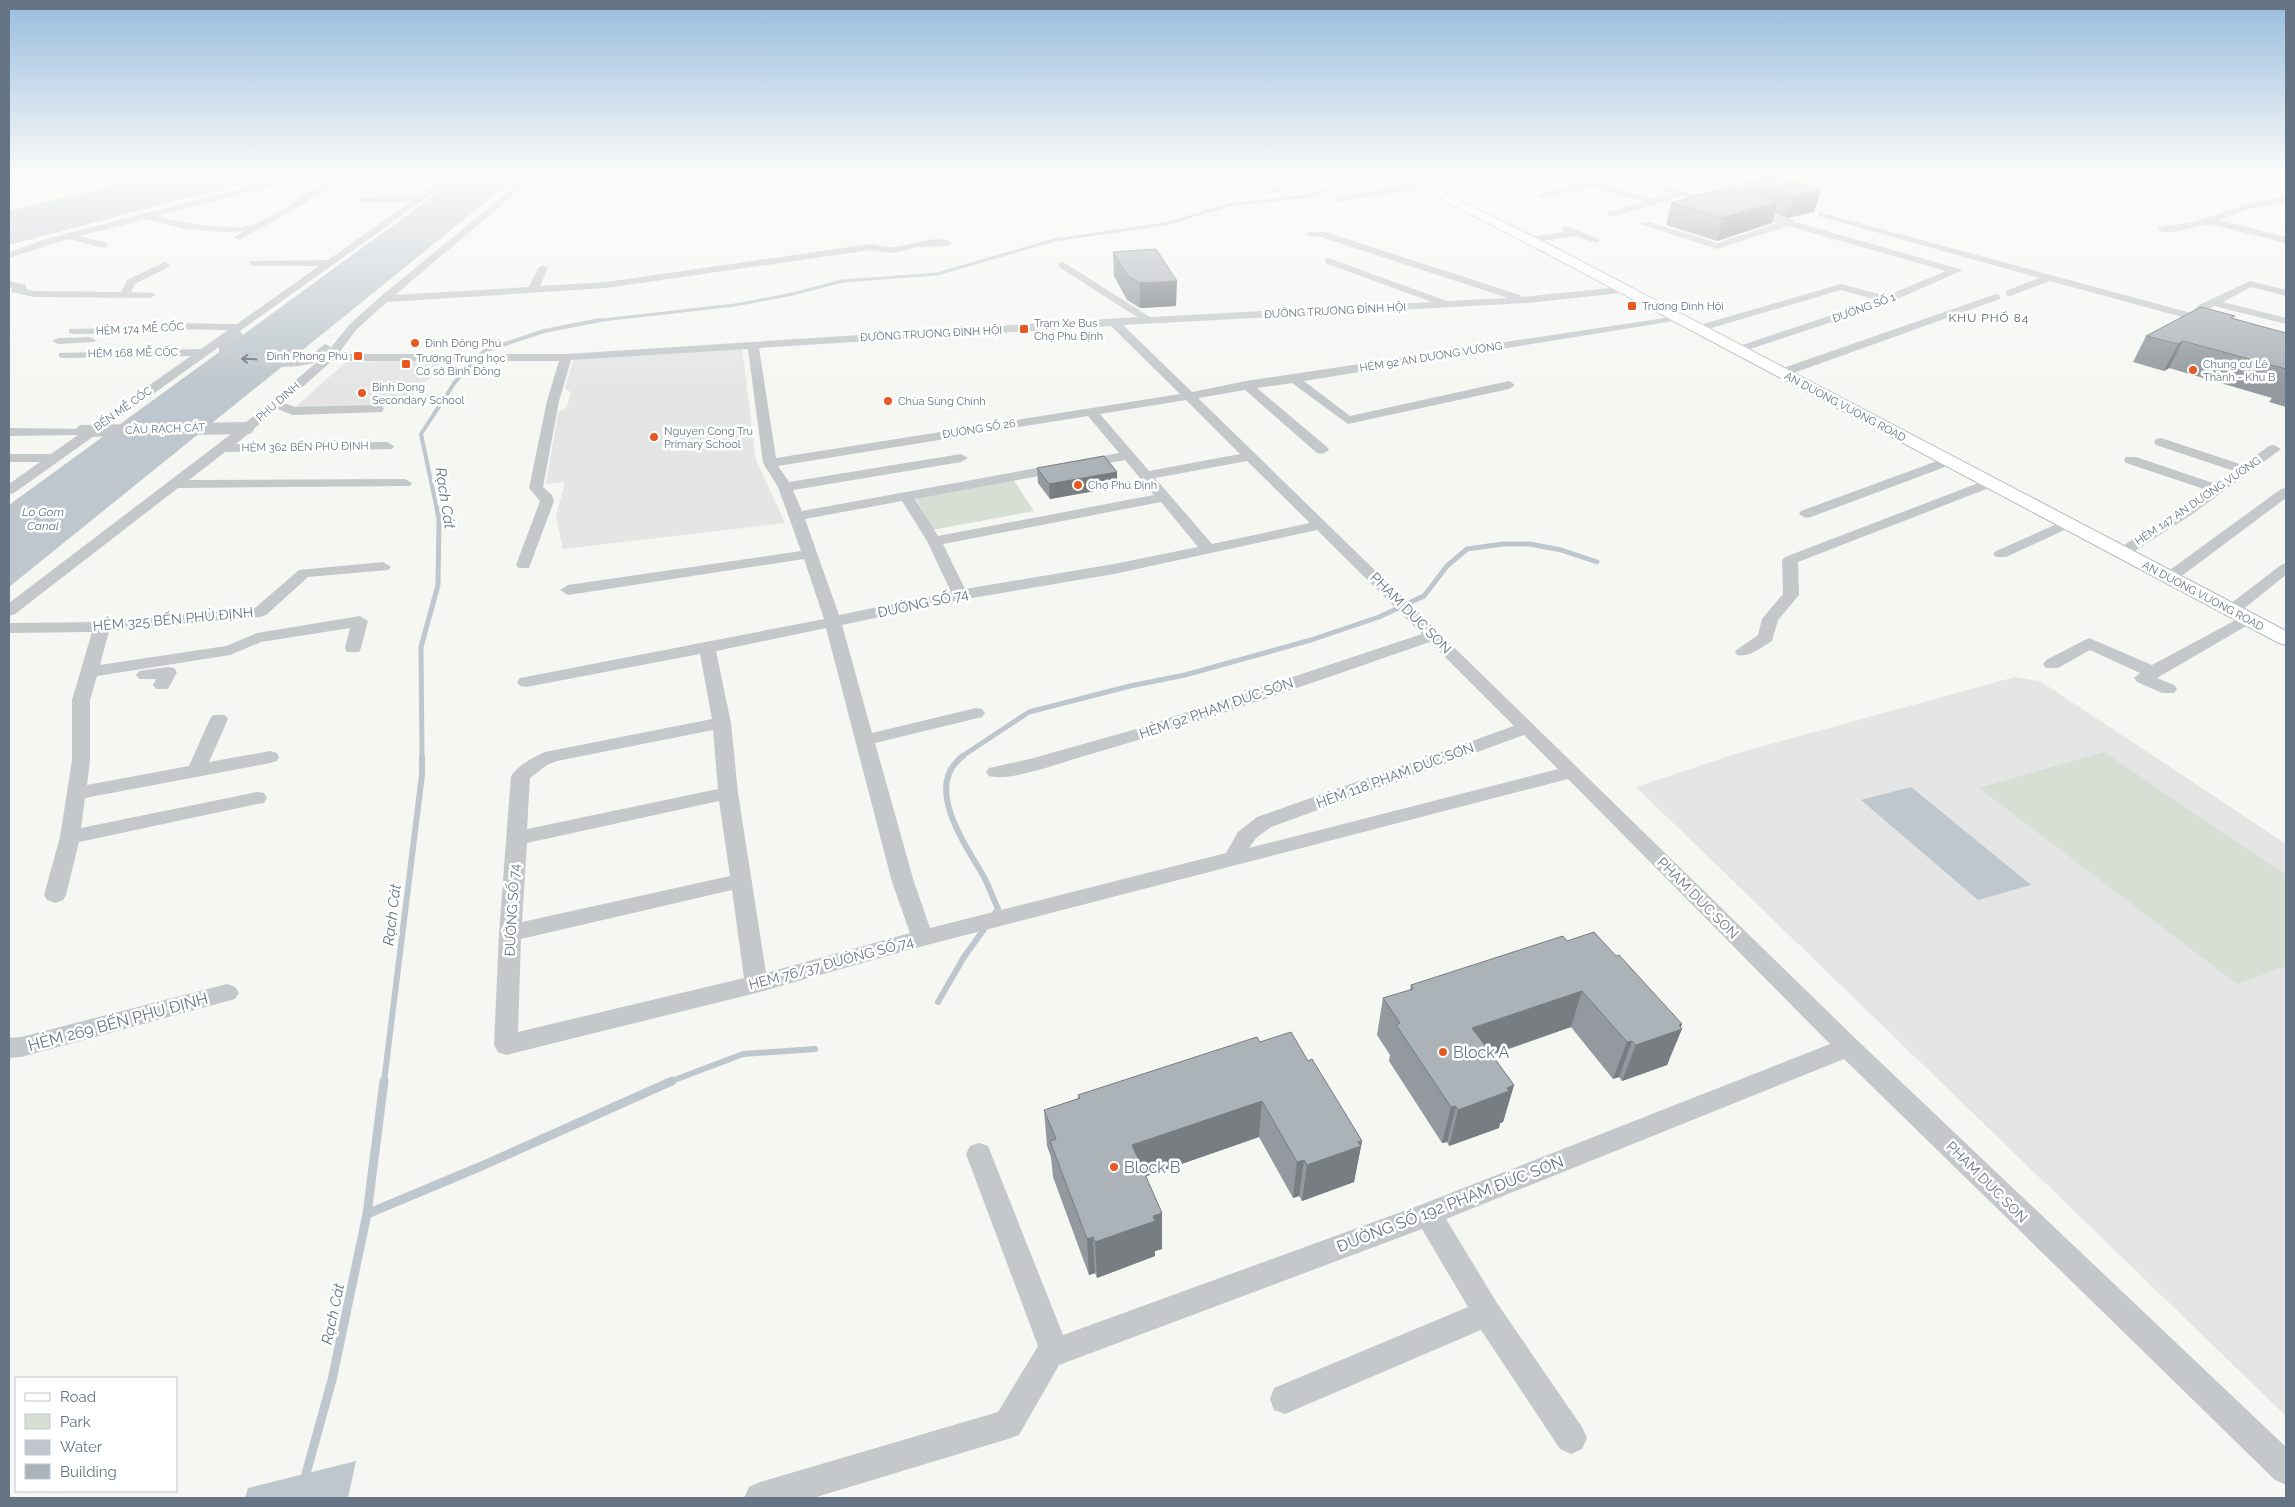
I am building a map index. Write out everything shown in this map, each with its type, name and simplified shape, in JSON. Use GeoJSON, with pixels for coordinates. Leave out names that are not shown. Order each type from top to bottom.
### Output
{"type":"FeatureCollection","features":[{"type":"Feature","properties":{"kind":"main road","name":"AN DUONG VUONG ROAD"},"geometry":{"type":"LineString","coordinates":[[1540,246],[2286,639]]}},
{"type":"Feature","properties":{"kind":"street"},"geometry":{"type":"LineString","coordinates":[[9,255],[35,246]]}},
{"type":"Feature","properties":{"kind":"street","name":"BẾN MỄ CỐC"},"geometry":{"type":"LineString","coordinates":[[9,490],[354,246]]}},
{"type":"Feature","properties":{"kind":"street","name":"PHU DINH"},"geometry":{"type":"LineString","coordinates":[[9,611],[248,428],[330,358],[353,327],[447,246]]}},
{"type":"Feature","properties":{"kind":"street"},"geometry":{"type":"LineString","coordinates":[[384,299],[606,284],[871,247],[894,250],[908,246]]}},
{"type":"Feature","properties":{"kind":"street"},"geometry":{"type":"LineString","coordinates":[[1360,246],[1527,300]]}},
{"type":"Feature","properties":{"kind":"street"},"geometry":{"type":"LineString","coordinates":[[1869,246],[1954,271]]}},
{"type":"Feature","properties":{"kind":"street"},"geometry":{"type":"LineString","coordinates":[[1936,246],[2193,317],[2203,307],[2250,284],[2286,293]]}},
{"type":"Feature","properties":{"kind":"street"},"geometry":{"type":"LineString","coordinates":[[1380,253],[1324,262],[1450,305]]}},
{"type":"Feature","properties":{"kind":"street","name":"ĐƯỜNG SỐ 1"},"geometry":{"type":"LineString","coordinates":[[1736,350],[1887,300],[1954,271],[1989,260]]}},
{"type":"Feature","properties":{"kind":"street"},"geometry":{"type":"LineString","coordinates":[[254,263],[330,263]]}},
{"type":"Feature","properties":{"kind":"street"},"geometry":{"type":"LineString","coordinates":[[1062,265],[1148,320]]}},
{"type":"Feature","properties":{"kind":"street"},"geometry":{"type":"LineString","coordinates":[[124,295],[131,282],[165,266]]}},
{"type":"Feature","properties":{"kind":"street"},"geometry":{"type":"LineString","coordinates":[[534,289],[543,268]]}},
{"type":"Feature","properties":{"kind":"street"},"geometry":{"type":"LineString","coordinates":[[1465,280],[1475,272]]}},
{"type":"Feature","properties":{"kind":"street"},"geometry":{"type":"LineString","coordinates":[[2010,294],[2050,277]]}},
{"type":"Feature","properties":{"kind":"street"},"geometry":{"type":"LineString","coordinates":[[9,284],[22,286],[15,290],[35,294],[150,295]]}},
{"type":"Feature","properties":{"kind":"street"},"geometry":{"type":"LineString","coordinates":[[1697,329],[1841,287],[1887,300]]}},
{"type":"Feature","properties":{"kind":"street","name":"ĐƯỜNG TRƯƠNG ĐÌNH HỘI"},"geometry":{"type":"LineString","coordinates":[[330,358],[566,357],[1148,320],[1450,305],[1527,300],[1621,290]]}},
{"type":"Feature","properties":{"kind":"street"},"geometry":{"type":"LineString","coordinates":[[1781,373],[1996,298]]}},
{"type":"Feature","properties":{"kind":"street"},"geometry":{"type":"LineString","coordinates":[[2213,303],[2286,321]]}},
{"type":"Feature","properties":{"kind":"street","name":"HẺM 92 AN DƯƠNG VƯƠNG"},"geometry":{"type":"LineString","coordinates":[[1188,395],[1524,344],[1674,318]]}},
{"type":"Feature","properties":{"kind":"street","name":"PHAM DUC SON"},"geometry":{"type":"LineString","coordinates":[[1115,323],[1572,772],[1848,1048],[1940,1135],[2035,1230],[2286,1469]]}},
{"type":"Feature","properties":{"kind":"street","name":"HẺM 174 MỄ CỐC"},"geometry":{"type":"LineString","coordinates":[[73,331],[156,330],[164,326],[230,335]]}},
{"type":"Feature","properties":{"kind":"street"},"geometry":{"type":"LineString","coordinates":[[230,335],[224,346],[223,353],[234,359],[302,362],[316,358],[341,330],[353,327]]}},
{"type":"Feature","properties":{"kind":"street"},"geometry":{"type":"LineString","coordinates":[[201,339],[230,335]]}},
{"type":"Feature","properties":{"kind":"street"},"geometry":{"type":"LineString","coordinates":[[58,341],[162,339]]}},
{"type":"Feature","properties":{"kind":"street"},"geometry":{"type":"LineString","coordinates":[[753,344],[770,463]]}},
{"type":"Feature","properties":{"kind":"street","name":"HẺM 168 MỄ CỐC"},"geometry":{"type":"LineString","coordinates":[[63,355],[202,352]]}},
{"type":"Feature","properties":{"kind":"street"},"geometry":{"type":"LineString","coordinates":[[524,565],[547,501],[547,498],[536,488],[553,401],[566,357]]}},
{"type":"Feature","properties":{"kind":"street"},"geometry":{"type":"LineString","coordinates":[[1293,378],[1348,420],[1509,385]]}},
{"type":"Feature","properties":{"kind":"street"},"geometry":{"type":"LineString","coordinates":[[1246,386],[1322,450]]}},
{"type":"Feature","properties":{"kind":"street","name":"ĐƯỜNG SỐ 26"},"geometry":{"type":"LineString","coordinates":[[770,463],[1188,395]]}},
{"type":"Feature","properties":{"kind":"street"},"geometry":{"type":"LineString","coordinates":[[276,404],[293,411],[378,409]]}},
{"type":"Feature","properties":{"kind":"street"},"geometry":{"type":"LineString","coordinates":[[1091,411],[1128,455],[1148,475],[1209,550]]}},
{"type":"Feature","properties":{"kind":"street","name":"CẦU RẠCH CÁT"},"geometry":{"type":"LineString","coordinates":[[9,432],[248,428]]}},
{"type":"Feature","properties":{"kind":"street"},"geometry":{"type":"LineString","coordinates":[[948,434],[961,458],[982,481]]}},
{"type":"Feature","properties":{"kind":"street"},"geometry":{"type":"LineString","coordinates":[[2161,442],[2245,470]]}},
{"type":"Feature","properties":{"kind":"street","name":"HẺM 362 BẾN PHÚ ĐỊNH"},"geometry":{"type":"LineString","coordinates":[[223,448],[388,446]]}},
{"type":"Feature","properties":{"kind":"street","name":"HẺM 147 AN DƯƠNG VƯƠNG"},"geometry":{"type":"LineString","coordinates":[[2122,553],[2274,449]]}},
{"type":"Feature","properties":{"kind":"street"},"geometry":{"type":"LineString","coordinates":[[797,516],[1128,455]]}},
{"type":"Feature","properties":{"kind":"street"},"geometry":{"type":"LineString","coordinates":[[1148,475],[1250,456]]}},
{"type":"Feature","properties":{"kind":"street"},"geometry":{"type":"LineString","coordinates":[[9,458],[54,458]]}},
{"type":"Feature","properties":{"kind":"street"},"geometry":{"type":"LineString","coordinates":[[785,487],[961,458]]}},
{"type":"Feature","properties":{"kind":"street"},"geometry":{"type":"LineString","coordinates":[[2132,460],[2218,489]]}},
{"type":"Feature","properties":{"kind":"street"},"geometry":{"type":"LineString","coordinates":[[1806,514],[1948,461]]}},
{"type":"Feature","properties":{"kind":"street","name":"HEM 76/37 ĐƯỜNG SỐ 74"},"geometry":{"type":"LineString","coordinates":[[506,1045],[756,984],[923,938],[903,882],[833,622],[797,516],[785,487],[770,463]]}},
{"type":"Feature","properties":{"kind":"street"},"geometry":{"type":"LineString","coordinates":[[174,484],[405,483]]}},
{"type":"Feature","properties":{"kind":"street"},"geometry":{"type":"LineString","coordinates":[[1743,651],[1766,637],[1770,619],[1791,595],[1790,560],[1989,483]]}},
{"type":"Feature","properties":{"kind":"street"},"geometry":{"type":"LineString","coordinates":[[2169,578],[2286,492]]}},
{"type":"Feature","properties":{"kind":"street"},"geometry":{"type":"LineString","coordinates":[[906,496],[934,541],[960,594]]}},
{"type":"Feature","properties":{"kind":"street"},"geometry":{"type":"LineString","coordinates":[[934,541],[1164,497]]}},
{"type":"Feature","properties":{"kind":"street","name":"ĐƯỜNG SỐ 74"},"geometry":{"type":"LineString","coordinates":[[526,682],[707,648],[960,594],[1114,569],[1209,550],[1320,524]]}},
{"type":"Feature","properties":{"kind":"street"},"geometry":{"type":"LineString","coordinates":[[2001,554],[2066,524]]}},
{"type":"Feature","properties":{"kind":"street"},"geometry":{"type":"LineString","coordinates":[[568,590],[810,554]]}},
{"type":"Feature","properties":{"kind":"street","name":"HẺM 325 BẾN PHÚ ĐỊNH"},"geometry":{"type":"LineString","coordinates":[[9,628],[102,627],[260,612],[304,573],[383,567]]}},
{"type":"Feature","properties":{"kind":"street"},"geometry":{"type":"LineString","coordinates":[[2168,689],[2143,678],[2239,615],[2286,568]]}},
{"type":"Feature","properties":{"kind":"street"},"geometry":{"type":"LineString","coordinates":[[88,677],[230,650],[257,638],[360,622],[353,648]]}},
{"type":"Feature","properties":{"kind":"street"},"geometry":{"type":"LineString","coordinates":[[55,895],[70,837],[81,760],[81,700],[102,627]]}},
{"type":"Feature","properties":{"kind":"street","name":"HẺM 92 PHẠM ĐỨC SƠN"},"geometry":{"type":"LineString","coordinates":[[996,772],[1032,765],[1140,734],[1433,636]]}},
{"type":"Feature","properties":{"kind":"street"},"geometry":{"type":"LineString","coordinates":[[2052,664],[2089,643],[2153,672]]}},
{"type":"Feature","properties":{"kind":"street"},"geometry":{"type":"LineString","coordinates":[[707,648],[722,723],[728,793],[739,881],[756,984]]}},
{"type":"Feature","properties":{"kind":"street"},"geometry":{"type":"LineString","coordinates":[[88,677],[168,672],[162,685]]}},
{"type":"Feature","properties":{"kind":"street"},"geometry":{"type":"LineString","coordinates":[[866,740],[976,713]]}},
{"type":"Feature","properties":{"kind":"street"},"geometry":{"type":"LineString","coordinates":[[197,770],[220,719]]}},
{"type":"Feature","properties":{"kind":"street"},"geometry":{"type":"LineString","coordinates":[[521,776],[540,761],[552,756],[722,723]]}},
{"type":"Feature","properties":{"kind":"street","name":"HẺM 118 PHẠM ĐỨC SƠN"},"geometry":{"type":"LineString","coordinates":[[1234,859],[1243,838],[1251,829],[1264,822],[1527,728]]}},
{"type":"Feature","properties":{"kind":"street"},"geometry":{"type":"LineString","coordinates":[[76,793],[270,757]]}},
{"type":"Feature","properties":{"kind":"street"},"geometry":{"type":"LineString","coordinates":[[923,938],[1572,772]]}},
{"type":"Feature","properties":{"kind":"street","name":"ĐƯỜNG SỐ 74"},"geometry":{"type":"LineString","coordinates":[[506,1045],[510,934],[521,776]]}},
{"type":"Feature","properties":{"kind":"street"},"geometry":{"type":"LineString","coordinates":[[516,838],[728,793]]}},
{"type":"Feature","properties":{"kind":"street"},"geometry":{"type":"LineString","coordinates":[[70,837],[256,798]]}},
{"type":"Feature","properties":{"kind":"street"},"geometry":{"type":"LineString","coordinates":[[510,934],[739,881]]}},
{"type":"Feature","properties":{"kind":"street","name":"HẺM 269 BẾN PHÚ ĐỊNH"},"geometry":{"type":"LineString","coordinates":[[9,1048],[21,1047],[227,993]]}},
{"type":"Feature","properties":{"kind":"street","name":"ĐƯỜNG SỐ 192 PHẠM ĐỨC SƠN"},"geometry":{"type":"LineString","coordinates":[[1050,1354],[1428,1214],[1848,1048]]}},
{"type":"Feature","properties":{"kind":"street"},"geometry":{"type":"LineString","coordinates":[[760,1498],[1008,1424],[1053,1348],[979,1154]]}},
{"type":"Feature","properties":{"kind":"street"},"geometry":{"type":"LineString","coordinates":[[1428,1214],[1487,1313],[1571,1438]]}},
{"type":"Feature","properties":{"kind":"street"},"geometry":{"type":"LineString","coordinates":[[1285,1399],[1487,1313]]}},
{"type":"Feature","properties":{"kind":"shaded area","name":"Nguyen Cong Tru Primary School"},"geometry":{"type":"Polygon","coordinates":[[[742,349],[756,460],[785,523],[563,549],[556,517],[565,482],[546,484],[558,413],[567,407],[571,392],[565,389],[573,360],[742,349]]]}},
{"type":"Feature","properties":{"kind":"shaded area","name":"Binh Dong Secondary School"},"geometry":{"type":"Polygon","coordinates":[[[447,360],[402,406],[294,408],[346,362],[447,360]]]}},
{"type":"Feature","properties":{"kind":"shaded area"},"geometry":{"type":"Polygon","coordinates":[[[2015,677],[2040,681],[2286,844],[2286,1416],[1636,787],[1738,753],[2015,677]]]}},
{"type":"Feature","properties":{"kind":"green space"},"geometry":{"type":"Polygon","coordinates":[[[1013,479],[1034,511],[932,530],[915,496],[1013,479]]]}},
{"type":"Feature","properties":{"kind":"green space"},"geometry":{"type":"Polygon","coordinates":[[[2104,752],[2286,875],[2286,966],[2237,984],[1979,788],[2104,752]]]}},
{"type":"Feature","properties":{"kind":"water","name":"Lo Gom Canal"},"geometry":{"type":"Polygon","coordinates":[[[364,246],[431,246],[9,587],[9,505],[364,246]]]}},
{"type":"Feature","properties":{"kind":"water"},"geometry":{"type":"Polygon","coordinates":[[[1911,787],[2031,885],[1978,900],[1861,800],[1911,787]]]}},
{"type":"Feature","properties":{"kind":"water"},"geometry":{"type":"Polygon","coordinates":[[[356,1461],[348,1498],[245,1498],[248,1488],[356,1461]]]}},
{"type":"Feature","properties":{"kind":"building"},"geometry":{"type":"Polygon","coordinates":[[[1156,249],[1177,281],[1140,283],[1127,275],[1113,252],[1156,249]]]}},
{"type":"Feature","properties":{"kind":"building"},"geometry":{"type":"Polygon","coordinates":[[[2201,307],[2235,316],[2231,318],[2286,333],[2286,369],[2183,341],[2178,344],[2146,336],[2201,307]]]}},
{"type":"Feature","properties":{"kind":"building"},"geometry":{"type":"Polygon","coordinates":[[[1104,456],[1117,472],[1049,484],[1037,468],[1104,456]]]}},
{"type":"Feature","properties":{"kind":"building"},"geometry":{"type":"Polygon","coordinates":[[[1594,932],[1616,956],[1619,955],[1682,1024],[1679,1025],[1682,1029],[1636,1045],[1632,1041],[1627,1042],[1582,991],[1472,1028],[1514,1085],[1507,1088],[1509,1091],[1458,1110],[1456,1106],[1451,1107],[1396,1025],[1400,1023],[1383,998],[1413,989],[1411,985],[1563,936],[1567,941],[1594,932]]]}},
{"type":"Feature","properties":{"kind":"building"},"geometry":{"type":"Polygon","coordinates":[[[1291,1032],[1308,1061],[1312,1059],[1362,1141],[1358,1142],[1361,1146],[1307,1165],[1304,1160],[1297,1162],[1262,1101],[1132,1145],[1162,1213],[1153,1216],[1155,1221],[1095,1242],[1093,1237],[1087,1239],[1050,1141],[1056,1139],[1044,1110],[1080,1098],[1078,1095],[1257,1037],[1260,1042],[1291,1032]]]}},
{"type":"Feature","properties":{"kind":"waterway"},"geometry":{"type":"LineString","coordinates":[[596,321],[735,305],[793,294],[842,281],[937,274],[1032,246]]}},
{"type":"Feature","properties":{"kind":"waterway","name":"Rạch Cát"},"geometry":{"type":"LineString","coordinates":[[437,510],[421,434],[455,382],[484,351],[544,331],[596,321]]}},
{"type":"Feature","properties":{"kind":"waterway","name":"Rạch Cát"},"geometry":{"type":"LineString","coordinates":[[422,757],[421,647],[438,585],[439,519],[437,508]]}},
{"type":"Feature","properties":{"kind":"waterway"},"geometry":{"type":"LineString","coordinates":[[961,757],[1029,712],[1130,686],[1185,675],[1311,640],[1379,617],[1424,596],[1447,566],[1467,549],[1503,544],[1530,544],[1561,550],[1597,562]]}},
{"type":"Feature","properties":{"kind":"waterway"},"geometry":{"type":"LineString","coordinates":[[963,756],[951,768],[946,783],[947,799],[951,816],[967,849],[984,877],[998,909],[992,917]]}},
{"type":"Feature","properties":{"kind":"waterway","name":"Rạch Cát"},"geometry":{"type":"LineString","coordinates":[[384,1082],[422,775],[422,757]]}},
{"type":"Feature","properties":{"kind":"waterway"},"geometry":{"type":"LineString","coordinates":[[938,1002],[964,957],[987,925]]}},
{"type":"Feature","properties":{"kind":"waterway"},"geometry":{"type":"LineString","coordinates":[[669,1082],[743,1054],[815,1049]]}},
{"type":"Feature","properties":{"kind":"waterway","name":"Rạch Cát"},"geometry":{"type":"LineString","coordinates":[[367,1214],[384,1081]]}},
{"type":"Feature","properties":{"kind":"waterway"},"geometry":{"type":"LineString","coordinates":[[367,1214],[484,1165],[672,1081]]}},
{"type":"Feature","properties":{"kind":"waterway","name":"Rạch Cát"},"geometry":{"type":"LineString","coordinates":[[304,1481],[332,1380],[367,1214]]}},
{"type":"Feature","properties":{"kind":"place","name":"Trương Đình Hội"},"geometry":{"type":"Point","coordinates":[1632,306]}},
{"type":"Feature","properties":{"kind":"place","name":"Trạm Xe Bus Chợ Phú Định"},"geometry":{"type":"Point","coordinates":[1024,329]}},
{"type":"Feature","properties":{"kind":"place","name":"Đình Đông Phú"},"geometry":{"type":"Point","coordinates":[415,343]}},
{"type":"Feature","properties":{"kind":"place","name":"Đình Phong Phú"},"geometry":{"type":"Point","coordinates":[358,356]}},
{"type":"Feature","properties":{"kind":"place","name":"Trường Trung học Cơ sở Bình Đông"},"geometry":{"type":"Point","coordinates":[406,364]}},
{"type":"Feature","properties":{"kind":"place","name":"Chung cư Lê Thành - Khu B"},"geometry":{"type":"Point","coordinates":[2193,370]}},
{"type":"Feature","properties":{"kind":"place","name":"Binh Dong Secondary School"},"geometry":{"type":"Point","coordinates":[362,393]}},
{"type":"Feature","properties":{"kind":"place","name":"Chùa Sùng Chính"},"geometry":{"type":"Point","coordinates":[888,401]}},
{"type":"Feature","properties":{"kind":"place","name":"Nguyen Cong Tru Primary School"},"geometry":{"type":"Point","coordinates":[654,437]}},
{"type":"Feature","properties":{"kind":"place","name":"Chợ Phú Định"},"geometry":{"type":"Point","coordinates":[1078,485]}},
{"type":"Feature","properties":{"kind":"place","name":"Block A"},"geometry":{"type":"Point","coordinates":[1443,1052]}},
{"type":"Feature","properties":{"kind":"place","name":"Block B"},"geometry":{"type":"Point","coordinates":[1114,1167]}},
{"type":"Feature","properties":{"kind":"district","name":"KHU PHỐ 84"},"geometry":{"type":"Point","coordinates":[1989,318]}}]}
